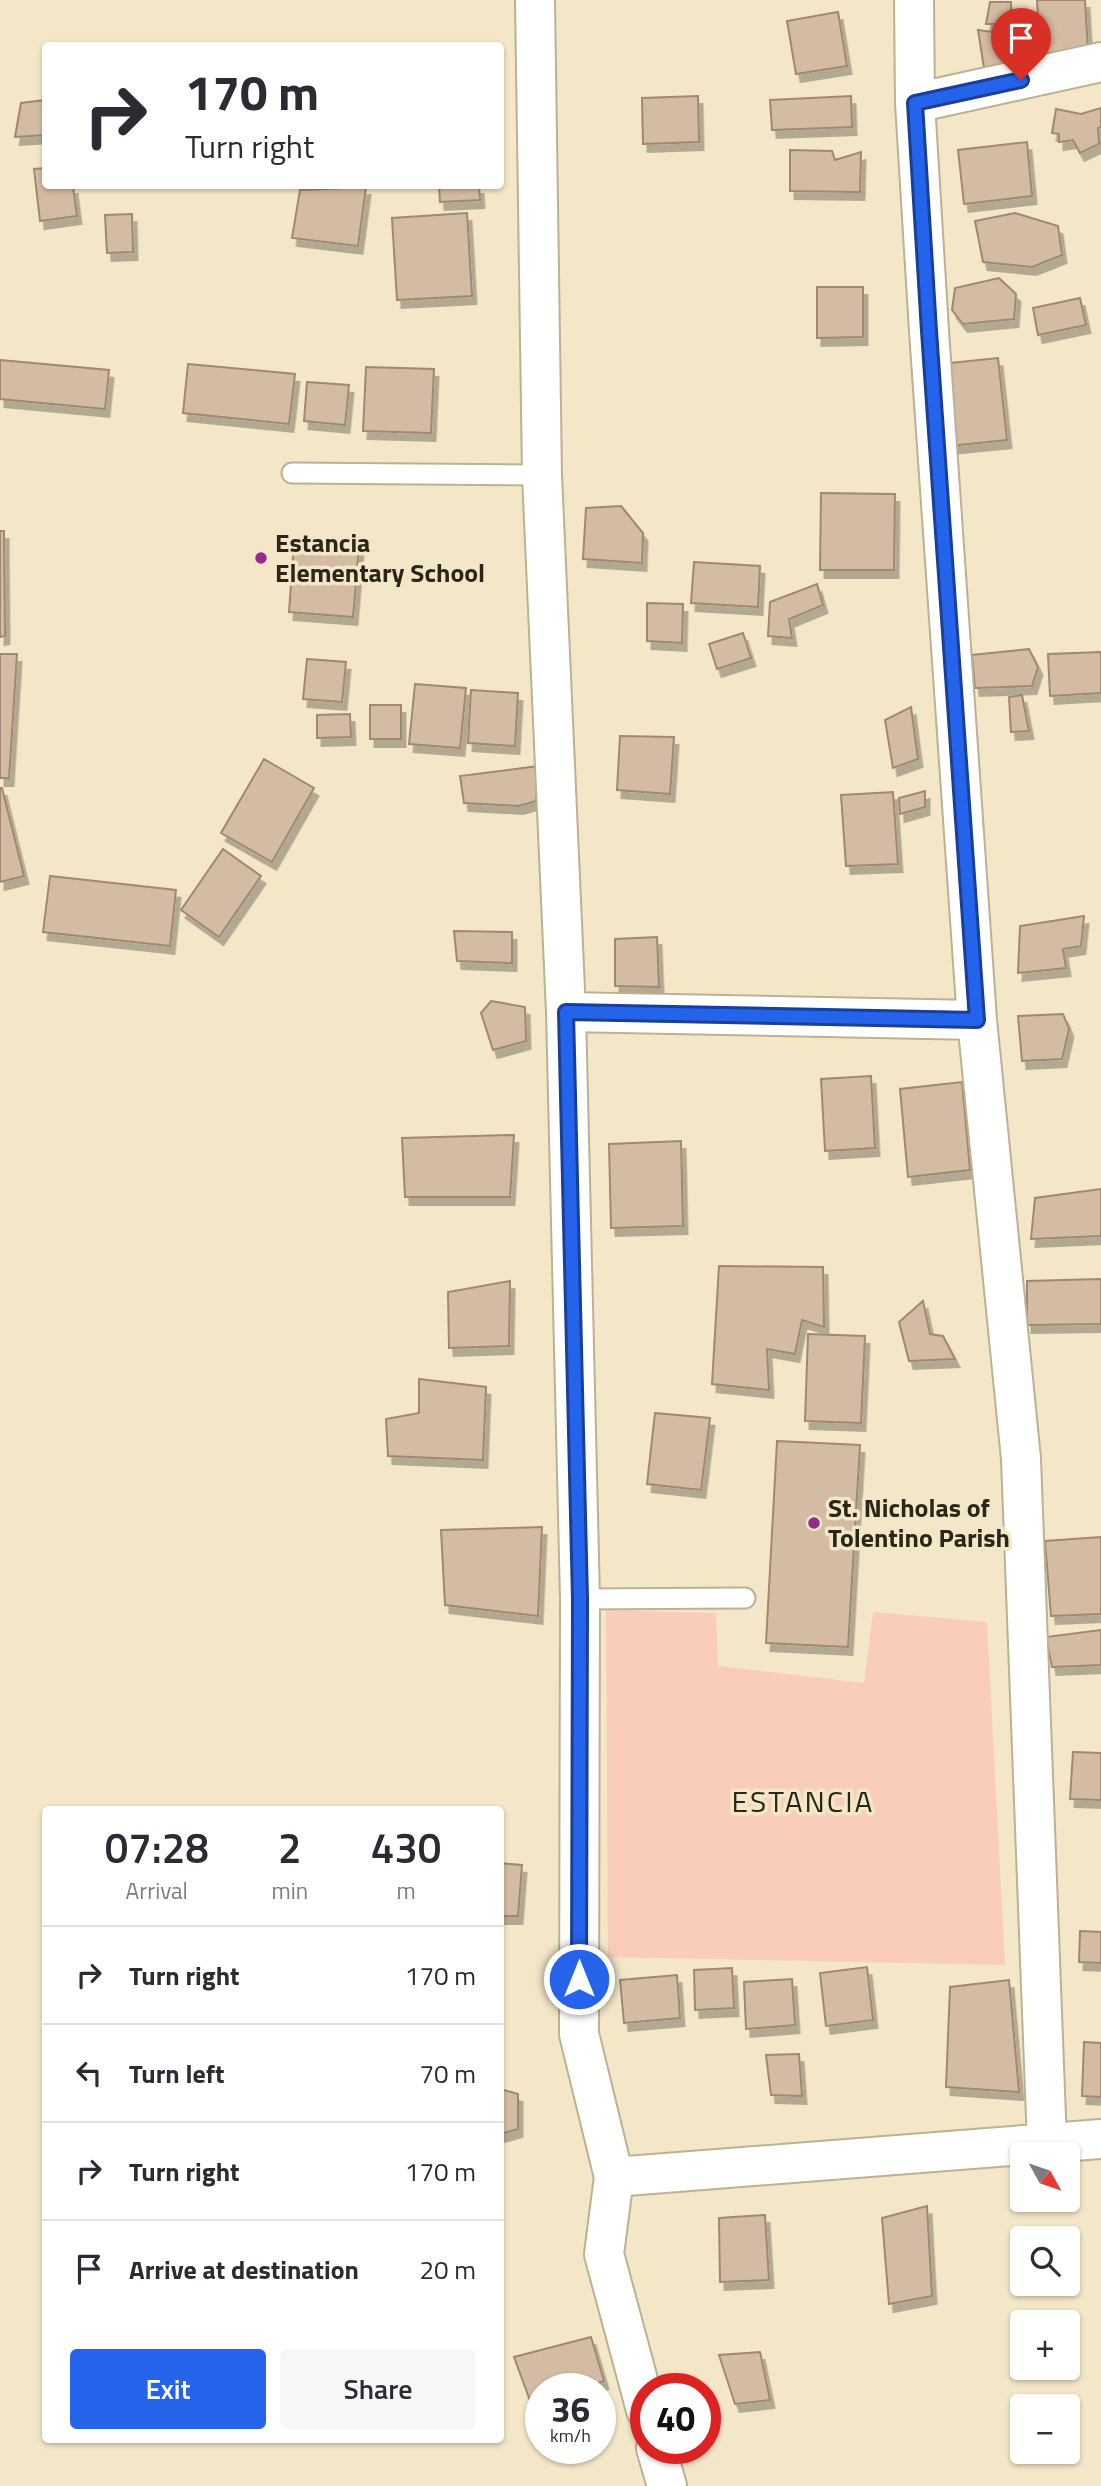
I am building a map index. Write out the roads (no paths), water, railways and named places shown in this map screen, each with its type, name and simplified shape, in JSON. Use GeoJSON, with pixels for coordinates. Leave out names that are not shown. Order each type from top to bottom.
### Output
{"type":"FeatureCollection","features":[{"type":"Feature","properties":{"kind":"street"},"geometry":{"type":"LineString","coordinates":[[534,0],[542,475],[566,1012],[580,1599],[579,2034],[614,2177],[604,2254],[636,2373]]}},
{"type":"Feature","properties":{"kind":"street"},"geometry":{"type":"LineString","coordinates":[[914,0],[915,103],[977,1020],[1021,1459],[1047,2142]]}},
{"type":"Feature","properties":{"kind":"street"},"geometry":{"type":"LineString","coordinates":[[915,103],[1101,62]]}},
{"type":"Feature","properties":{"kind":"street"},"geometry":{"type":"LineString","coordinates":[[566,1012],[977,1020]]}},
{"type":"Feature","properties":{"kind":"street"},"geometry":{"type":"LineString","coordinates":[[1069,2142],[1101,2139]]}},
{"type":"Feature","properties":{"kind":"street"},"geometry":{"type":"LineString","coordinates":[[614,2177],[1010,2147]]}},
{"type":"Feature","properties":{"kind":"street"},"geometry":{"type":"LineString","coordinates":[[661,2464],[667,2486]]}},
{"type":"Feature","properties":{"kind":"lane"},"geometry":{"type":"LineString","coordinates":[[292,473],[542,475]]}},
{"type":"Feature","properties":{"kind":"lane"},"geometry":{"type":"LineString","coordinates":[[580,1599],[745,1598]]}},
{"type":"Feature","properties":{"kind":"place","name":"Estancia Elementary School"},"geometry":{"type":"Point","coordinates":[261,558]}},
{"type":"Feature","properties":{"kind":"place","name":"St. Nicholas of Tolentino Parish"},"geometry":{"type":"Point","coordinates":[814,1523]}},
{"type":"Feature","properties":{"kind":"district","name":"ESTANCIA"},"geometry":{"type":"Point","coordinates":[803,1802]}}]}
